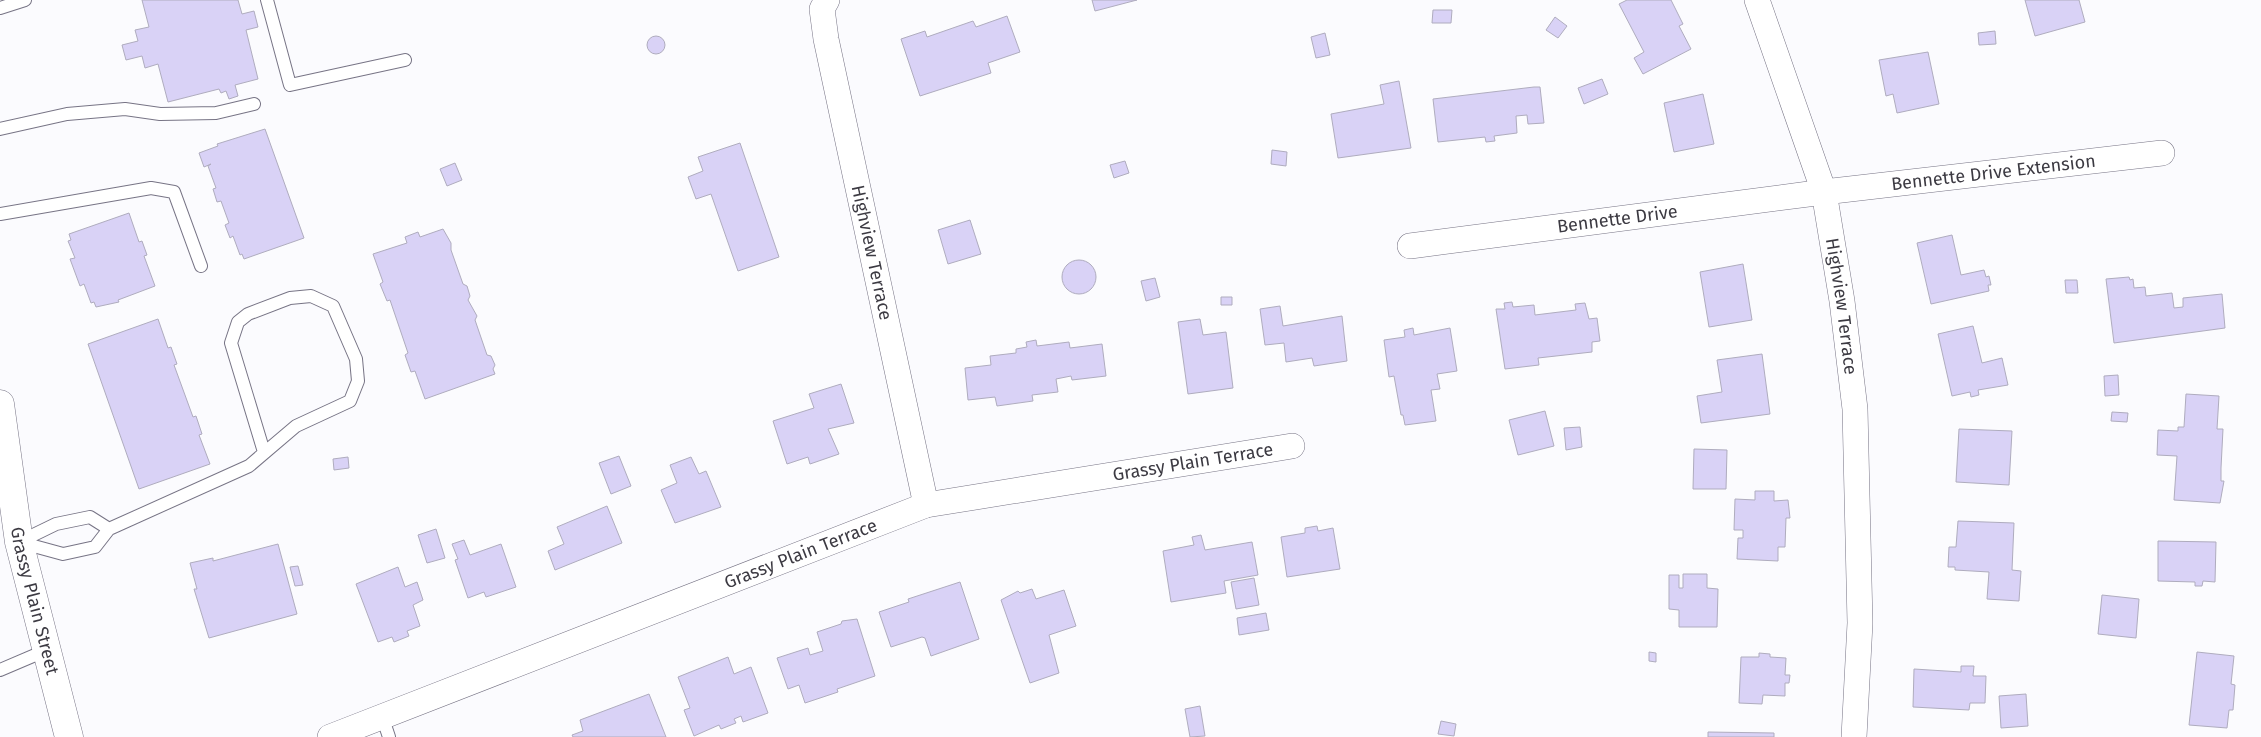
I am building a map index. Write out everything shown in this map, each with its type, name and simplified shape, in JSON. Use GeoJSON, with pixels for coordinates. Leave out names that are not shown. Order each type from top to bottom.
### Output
{"type":"FeatureCollection","features":[{"type":"Feature","properties":{"kind":"main road","name":"Grassy Plain Street"},"geometry":{"type":"LineString","coordinates":[[0,404],[10,542],[47,650],[69,737]]}},
{"type":"Feature","properties":{"kind":"street","name":"Highview Terrace"},"geometry":{"type":"LineString","coordinates":[[827,0],[822,9],[826,40],[926,505]]}},
{"type":"Feature","properties":{"kind":"street","name":"Highview Terrace"},"geometry":{"type":"LineString","coordinates":[[1757,0],[1824,192],[1842,301],[1856,410],[1860,623],[1854,737]]}},
{"type":"Feature","properties":{"kind":"street","name":"Bennette Drive Extension"},"geometry":{"type":"LineString","coordinates":[[1824,192],[2162,153]]}},
{"type":"Feature","properties":{"kind":"street","name":"Bennette Drive"},"geometry":{"type":"LineString","coordinates":[[1410,246],[1824,192]]}},
{"type":"Feature","properties":{"kind":"street","name":"Grassy Plain Terrace"},"geometry":{"type":"LineString","coordinates":[[330,737],[386,727],[926,505],[1292,446]]}},
{"type":"Feature","properties":{"kind":"lane"},"geometry":{"type":"LineString","coordinates":[[0,8],[25,0]]}},
{"type":"Feature","properties":{"kind":"lane"},"geometry":{"type":"LineString","coordinates":[[267,0],[290,85],[405,60]]}},
{"type":"Feature","properties":{"kind":"lane"},"geometry":{"type":"LineString","coordinates":[[0,129],[67,114],[125,110],[160,114],[216,113],[254,104]]}},
{"type":"Feature","properties":{"kind":"lane"},"geometry":{"type":"LineString","coordinates":[[0,214],[151,188],[174,192],[201,266]]}},
{"type":"Feature","properties":{"kind":"lane"},"geometry":{"type":"LineString","coordinates":[[10,542],[63,554],[95,547],[109,529],[249,466],[296,426],[350,401],[358,381],[356,359],[333,306],[311,296],[290,298],[248,314],[238,322],[231,343],[264,452]]}},
{"type":"Feature","properties":{"kind":"lane"},"geometry":{"type":"LineString","coordinates":[[10,542],[56,524],[90,517],[109,529]]}},
{"type":"Feature","properties":{"kind":"lane"},"geometry":{"type":"LineString","coordinates":[[0,670],[47,650]]}},
{"type":"Feature","properties":{"kind":"building"},"geometry":{"type":"Polygon","coordinates":[[[142,0],[238,0],[242,14],[254,11],[258,27],[246,30],[258,79],[235,85],[238,96],[229,99],[226,91],[221,93],[219,89],[168,102],[158,64],[145,68],[142,56],[126,60],[122,45],[138,41],[135,30],[149,27],[142,0]]]}},
{"type":"Feature","properties":{"kind":"building"},"geometry":{"type":"Polygon","coordinates":[[[1092,0],[1137,0],[1095,11],[1092,0]]]}},
{"type":"Feature","properties":{"kind":"building"},"geometry":{"type":"Polygon","coordinates":[[[1627,0],[1671,0],[1683,24],[1679,26],[1691,49],[1643,74],[1634,58],[1644,52],[1619,4],[1627,0]]]}},
{"type":"Feature","properties":{"kind":"building"},"geometry":{"type":"Polygon","coordinates":[[[2025,0],[2079,0],[2085,22],[2035,36],[2025,0]]]}},
{"type":"Feature","properties":{"kind":"building"},"geometry":{"type":"Polygon","coordinates":[[[1433,10],[1452,10],[1451,23],[1432,23],[1433,10]]]}},
{"type":"Feature","properties":{"kind":"building"},"geometry":{"type":"Polygon","coordinates":[[[1007,16],[1020,52],[988,63],[991,73],[920,96],[901,39],[925,31],[927,37],[973,21],[976,27],[1007,16]]]}},
{"type":"Feature","properties":{"kind":"building"},"geometry":{"type":"Polygon","coordinates":[[[1555,17],[1567,26],[1558,38],[1546,30],[1555,17]]]}},
{"type":"Feature","properties":{"kind":"building"},"geometry":{"type":"Polygon","coordinates":[[[1995,31],[1996,44],[1979,45],[1978,33],[1995,31]]]}},
{"type":"Feature","properties":{"kind":"building"},"geometry":{"type":"Polygon","coordinates":[[[1325,33],[1330,55],[1316,58],[1311,37],[1325,33]]]}},
{"type":"Feature","properties":{"kind":"building"},"geometry":{"type":"Polygon","coordinates":[[[652,36],[660,36],[665,41],[663,52],[652,54],[647,49],[647,41],[652,36]]]}},
{"type":"Feature","properties":{"kind":"building"},"geometry":{"type":"Polygon","coordinates":[[[1928,52],[1939,104],[1897,113],[1893,94],[1886,96],[1879,60],[1928,52]]]}},
{"type":"Feature","properties":{"kind":"building"},"geometry":{"type":"Polygon","coordinates":[[[1602,79],[1608,94],[1584,104],[1578,88],[1602,79]]]}},
{"type":"Feature","properties":{"kind":"building"},"geometry":{"type":"Polygon","coordinates":[[[1399,81],[1411,148],[1338,158],[1331,114],[1384,104],[1380,85],[1399,81]]]}},
{"type":"Feature","properties":{"kind":"building"},"geometry":{"type":"Polygon","coordinates":[[[1540,87],[1544,123],[1528,124],[1527,115],[1516,116],[1517,133],[1494,136],[1495,141],[1486,142],[1485,137],[1438,142],[1433,99],[1540,87]]]}},
{"type":"Feature","properties":{"kind":"building"},"geometry":{"type":"Polygon","coordinates":[[[1703,94],[1714,144],[1674,152],[1664,103],[1703,94]]]}},
{"type":"Feature","properties":{"kind":"building"},"geometry":{"type":"Polygon","coordinates":[[[265,129],[304,238],[244,259],[242,254],[240,255],[233,236],[230,238],[225,225],[229,223],[221,201],[217,202],[213,189],[216,188],[208,166],[211,164],[204,167],[199,153],[218,146],[217,144],[265,129]]]}},
{"type":"Feature","properties":{"kind":"building"},"geometry":{"type":"Polygon","coordinates":[[[740,143],[779,257],[738,271],[711,194],[696,199],[688,177],[703,171],[698,157],[740,143]]]}},
{"type":"Feature","properties":{"kind":"building"},"geometry":{"type":"Polygon","coordinates":[[[1272,150],[1287,152],[1286,166],[1271,164],[1272,150]]]}},
{"type":"Feature","properties":{"kind":"building"},"geometry":{"type":"Polygon","coordinates":[[[1125,161],[1129,173],[1114,178],[1110,165],[1125,161]]]}},
{"type":"Feature","properties":{"kind":"building"},"geometry":{"type":"Polygon","coordinates":[[[455,163],[462,180],[447,186],[440,169],[455,163]]]}},
{"type":"Feature","properties":{"kind":"building"},"geometry":{"type":"Polygon","coordinates":[[[129,213],[139,242],[142,241],[147,255],[144,256],[155,286],[118,300],[119,302],[96,307],[94,302],[91,303],[84,284],[80,286],[70,259],[75,258],[68,241],[71,240],[69,234],[129,213]]]}},
{"type":"Feature","properties":{"kind":"building"},"geometry":{"type":"Polygon","coordinates":[[[970,220],[981,254],[948,264],[938,230],[970,220]]]}},
{"type":"Feature","properties":{"kind":"building"},"geometry":{"type":"Polygon","coordinates":[[[443,229],[451,243],[451,250],[463,284],[467,286],[470,296],[468,300],[477,316],[475,320],[487,355],[491,356],[495,365],[493,369],[495,374],[425,399],[415,371],[411,372],[405,355],[408,353],[390,300],[387,301],[380,284],[383,282],[373,254],[407,243],[405,237],[418,232],[420,237],[443,229]]]}},
{"type":"Feature","properties":{"kind":"building"},"geometry":{"type":"Polygon","coordinates":[[[1952,235],[1961,275],[1984,270],[1986,277],[1989,276],[1991,285],[1988,285],[1989,291],[1931,304],[1917,243],[1952,235]]]}},
{"type":"Feature","properties":{"kind":"building"},"geometry":{"type":"Polygon","coordinates":[[[1079,260],[1091,265],[1096,277],[1091,289],[1079,294],[1067,289],[1062,277],[1067,265],[1079,260]]]}},
{"type":"Feature","properties":{"kind":"building"},"geometry":{"type":"Polygon","coordinates":[[[1743,264],[1752,320],[1709,327],[1700,272],[1743,264]]]}},
{"type":"Feature","properties":{"kind":"building"},"geometry":{"type":"Polygon","coordinates":[[[2129,277],[2130,280],[2133,279],[2134,288],[2145,287],[2146,296],[2172,293],[2174,308],[2183,307],[2183,298],[2222,294],[2225,328],[2114,343],[2106,279],[2129,277]]]}},
{"type":"Feature","properties":{"kind":"building"},"geometry":{"type":"Polygon","coordinates":[[[1155,278],[1160,297],[1146,301],[1141,281],[1155,278]]]}},
{"type":"Feature","properties":{"kind":"building"},"geometry":{"type":"Polygon","coordinates":[[[2065,280],[2077,280],[2078,293],[2066,293],[2065,280]]]}},
{"type":"Feature","properties":{"kind":"building"},"geometry":{"type":"Polygon","coordinates":[[[1221,297],[1232,297],[1232,305],[1221,305],[1221,297]]]}},
{"type":"Feature","properties":{"kind":"building"},"geometry":{"type":"Polygon","coordinates":[[[1512,302],[1513,307],[1534,305],[1535,315],[1576,310],[1575,304],[1585,303],[1589,319],[1597,318],[1600,341],[1592,342],[1592,352],[1538,358],[1539,365],[1505,369],[1496,309],[1505,309],[1504,303],[1512,302]]]}},
{"type":"Feature","properties":{"kind":"building"},"geometry":{"type":"Polygon","coordinates":[[[1280,306],[1283,326],[1342,316],[1347,361],[1314,366],[1312,358],[1286,362],[1284,343],[1265,345],[1260,309],[1280,306]]]}},
{"type":"Feature","properties":{"kind":"building"},"geometry":{"type":"Polygon","coordinates":[[[158,319],[168,348],[171,347],[177,364],[174,365],[193,417],[196,416],[202,434],[199,435],[210,464],[139,489],[88,344],[158,319]]]}},
{"type":"Feature","properties":{"kind":"building"},"geometry":{"type":"Polygon","coordinates":[[[1200,319],[1203,335],[1226,332],[1233,388],[1188,394],[1178,322],[1200,319]]]}},
{"type":"Feature","properties":{"kind":"building"},"geometry":{"type":"Polygon","coordinates":[[[1973,326],[1982,363],[2002,358],[2008,385],[1978,390],[1979,395],[1971,397],[1970,392],[1952,396],[1938,334],[1973,326]]]}},
{"type":"Feature","properties":{"kind":"building"},"geometry":{"type":"Polygon","coordinates":[[[1413,328],[1414,335],[1450,328],[1457,371],[1437,374],[1440,389],[1431,390],[1436,421],[1405,425],[1403,415],[1401,415],[1394,376],[1389,377],[1384,340],[1405,337],[1404,330],[1413,328]]]}},
{"type":"Feature","properties":{"kind":"building"},"geometry":{"type":"Polygon","coordinates":[[[1036,340],[1037,346],[1069,342],[1070,348],[1102,344],[1106,376],[1072,380],[1071,376],[1056,379],[1058,392],[1032,395],[1033,401],[997,406],[995,397],[968,400],[965,368],[991,365],[990,356],[1016,353],[1016,349],[1027,347],[1026,342],[1036,340]]]}},
{"type":"Feature","properties":{"kind":"building"},"geometry":{"type":"Polygon","coordinates":[[[1762,354],[1770,414],[1701,423],[1697,396],[1722,392],[1717,360],[1762,354]]]}},
{"type":"Feature","properties":{"kind":"building"},"geometry":{"type":"Polygon","coordinates":[[[2118,375],[2119,395],[2105,396],[2104,376],[2118,375]]]}},
{"type":"Feature","properties":{"kind":"building"},"geometry":{"type":"Polygon","coordinates":[[[841,384],[854,423],[828,429],[839,454],[810,464],[808,457],[787,464],[773,421],[814,408],[809,394],[841,384]]]}},
{"type":"Feature","properties":{"kind":"building"},"geometry":{"type":"Polygon","coordinates":[[[2186,394],[2219,396],[2217,429],[2223,429],[2221,481],[2224,481],[2220,503],[2174,500],[2177,456],[2157,455],[2158,430],[2178,431],[2178,427],[2184,427],[2186,394]]]}},
{"type":"Feature","properties":{"kind":"building"},"geometry":{"type":"Polygon","coordinates":[[[1545,411],[1554,446],[1518,455],[1509,420],[1545,411]]]}},
{"type":"Feature","properties":{"kind":"building"},"geometry":{"type":"Polygon","coordinates":[[[2112,412],[2128,413],[2127,422],[2111,421],[2112,412]]]}},
{"type":"Feature","properties":{"kind":"building"},"geometry":{"type":"Polygon","coordinates":[[[1580,427],[1582,447],[1566,450],[1564,428],[1580,427]]]}},
{"type":"Feature","properties":{"kind":"building"},"geometry":{"type":"Polygon","coordinates":[[[1959,429],[2012,431],[2009,485],[1956,482],[1959,429]]]}},
{"type":"Feature","properties":{"kind":"building"},"geometry":{"type":"Polygon","coordinates":[[[1694,449],[1727,450],[1726,489],[1693,489],[1694,449]]]}},
{"type":"Feature","properties":{"kind":"building"},"geometry":{"type":"Polygon","coordinates":[[[619,456],[631,486],[611,494],[599,463],[619,456]]]}},
{"type":"Feature","properties":{"kind":"building"},"geometry":{"type":"Polygon","coordinates":[[[348,457],[349,468],[334,470],[333,459],[348,457]]]}},
{"type":"Feature","properties":{"kind":"building"},"geometry":{"type":"Polygon","coordinates":[[[691,457],[699,474],[706,471],[721,507],[675,523],[661,490],[677,483],[670,465],[691,457]]]}},
{"type":"Feature","properties":{"kind":"building"},"geometry":{"type":"Polygon","coordinates":[[[1755,491],[1774,491],[1774,501],[1788,500],[1790,518],[1786,518],[1785,547],[1778,547],[1778,561],[1737,559],[1738,538],[1743,538],[1743,530],[1734,530],[1735,499],[1755,500],[1755,491]]]}},
{"type":"Feature","properties":{"kind":"building"},"geometry":{"type":"Polygon","coordinates":[[[607,506],[622,543],[555,570],[548,551],[564,544],[557,527],[607,506]]]}},
{"type":"Feature","properties":{"kind":"building"},"geometry":{"type":"Polygon","coordinates":[[[1958,521],[2014,523],[2012,570],[2021,571],[2019,601],[1987,599],[1989,572],[1955,570],[1955,567],[1948,567],[1949,547],[1956,547],[1958,521]]]}},
{"type":"Feature","properties":{"kind":"building"},"geometry":{"type":"Polygon","coordinates":[[[1317,526],[1318,531],[1333,528],[1340,569],[1287,577],[1281,537],[1305,533],[1305,528],[1317,526]]]}},
{"type":"Feature","properties":{"kind":"building"},"geometry":{"type":"Polygon","coordinates":[[[436,529],[445,558],[427,563],[418,535],[436,529]]]}},
{"type":"Feature","properties":{"kind":"building"},"geometry":{"type":"Polygon","coordinates":[[[1201,535],[1205,550],[1252,542],[1258,575],[1224,581],[1226,593],[1171,602],[1163,551],[1194,545],[1192,537],[1201,535]]]}},
{"type":"Feature","properties":{"kind":"building"},"geometry":{"type":"Polygon","coordinates":[[[464,540],[470,555],[501,544],[516,587],[486,597],[484,592],[468,598],[455,560],[458,559],[452,544],[464,540]]]}},
{"type":"Feature","properties":{"kind":"building"},"geometry":{"type":"Polygon","coordinates":[[[2158,541],[2216,542],[2215,582],[2203,581],[2202,586],[2195,586],[2195,582],[2158,581],[2158,541]]]}},
{"type":"Feature","properties":{"kind":"building"},"geometry":{"type":"Polygon","coordinates":[[[278,544],[297,614],[209,638],[194,589],[197,589],[190,563],[213,558],[213,561],[278,544]]]}},
{"type":"Feature","properties":{"kind":"building"},"geometry":{"type":"Polygon","coordinates":[[[298,566],[303,585],[295,586],[290,567],[298,566]]]}},
{"type":"Feature","properties":{"kind":"building"},"geometry":{"type":"Polygon","coordinates":[[[398,567],[405,587],[417,582],[423,600],[413,605],[420,626],[407,631],[409,636],[394,642],[392,637],[378,642],[356,584],[398,567]]]}},
{"type":"Feature","properties":{"kind":"building"},"geometry":{"type":"Polygon","coordinates":[[[1683,574],[1707,574],[1707,588],[1718,589],[1717,627],[1679,627],[1679,610],[1669,609],[1669,575],[1679,575],[1679,588],[1683,588],[1683,574]]]}},
{"type":"Feature","properties":{"kind":"building"},"geometry":{"type":"Polygon","coordinates":[[[1254,578],[1259,605],[1236,609],[1231,582],[1254,578]]]}},
{"type":"Feature","properties":{"kind":"building"},"geometry":{"type":"Polygon","coordinates":[[[960,582],[979,639],[931,656],[925,638],[922,637],[891,647],[879,612],[909,602],[908,599],[960,582]]]}},
{"type":"Feature","properties":{"kind":"building"},"geometry":{"type":"Polygon","coordinates":[[[1032,589],[1036,599],[1064,590],[1076,626],[1049,635],[1059,673],[1030,683],[1001,600],[1018,591],[1020,593],[1032,589]]]}},
{"type":"Feature","properties":{"kind":"building"},"geometry":{"type":"Polygon","coordinates":[[[2102,595],[2139,599],[2136,638],[2098,634],[2102,595]]]}},
{"type":"Feature","properties":{"kind":"building"},"geometry":{"type":"Polygon","coordinates":[[[1266,613],[1269,630],[1239,635],[1237,618],[1266,613]]]}},
{"type":"Feature","properties":{"kind":"building"},"geometry":{"type":"Polygon","coordinates":[[[857,619],[875,676],[837,689],[838,692],[805,703],[799,685],[788,689],[777,658],[808,648],[810,655],[823,651],[817,632],[841,624],[842,621],[857,619]]]}},
{"type":"Feature","properties":{"kind":"building"},"geometry":{"type":"Polygon","coordinates":[[[1649,652],[1656,653],[1656,662],[1649,661],[1649,652]]]}},
{"type":"Feature","properties":{"kind":"building"},"geometry":{"type":"Polygon","coordinates":[[[2197,652],[2234,656],[2231,684],[2235,685],[2233,710],[2229,710],[2227,728],[2189,725],[2197,652]]]}},
{"type":"Feature","properties":{"kind":"building"},"geometry":{"type":"Polygon","coordinates":[[[1759,653],[1770,654],[1770,657],[1786,658],[1785,675],[1790,675],[1789,683],[1785,683],[1785,696],[1763,695],[1762,704],[1739,703],[1741,657],[1759,657],[1759,653]]]}},
{"type":"Feature","properties":{"kind":"building"},"geometry":{"type":"Polygon","coordinates":[[[728,657],[734,674],[751,667],[768,713],[743,722],[741,716],[734,719],[736,723],[721,729],[719,725],[694,736],[684,710],[690,708],[678,677],[728,657]]]}},
{"type":"Feature","properties":{"kind":"building"},"geometry":{"type":"Polygon","coordinates":[[[1961,666],[1974,666],[1973,676],[1986,676],[1985,703],[1970,703],[1969,710],[1913,707],[1914,669],[1961,672],[1961,666]]]}},
{"type":"Feature","properties":{"kind":"building"},"geometry":{"type":"Polygon","coordinates":[[[649,694],[666,737],[573,737],[572,735],[583,731],[580,720],[649,694]]]}},
{"type":"Feature","properties":{"kind":"building"},"geometry":{"type":"Polygon","coordinates":[[[2026,694],[2028,726],[2001,728],[1999,696],[2026,694]]]}},
{"type":"Feature","properties":{"kind":"building"},"geometry":{"type":"Polygon","coordinates":[[[1200,706],[1205,736],[1190,737],[1185,709],[1200,706]]]}},
{"type":"Feature","properties":{"kind":"building"},"geometry":{"type":"Polygon","coordinates":[[[1441,721],[1456,724],[1454,736],[1438,734],[1441,721]]]}},
{"type":"Feature","properties":{"kind":"building"},"geometry":{"type":"Polygon","coordinates":[[[1708,732],[1774,733],[1774,737],[1708,737],[1708,732]]]}}]}
